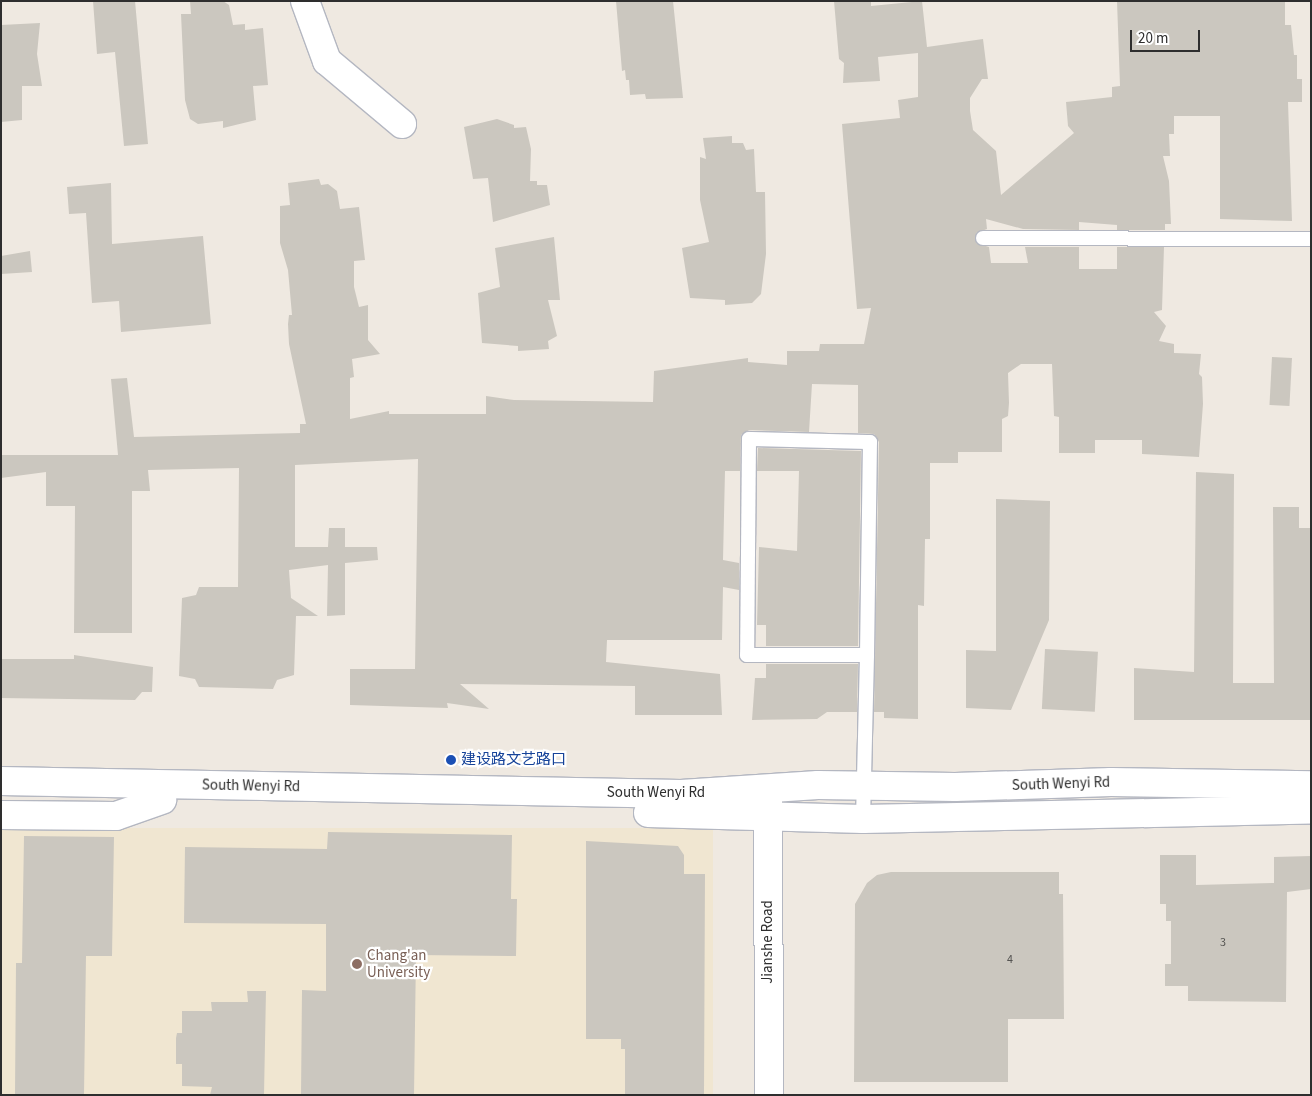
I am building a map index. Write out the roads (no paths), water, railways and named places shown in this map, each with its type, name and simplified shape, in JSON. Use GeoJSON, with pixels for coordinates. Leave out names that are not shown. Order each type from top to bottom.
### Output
{"type":"FeatureCollection","features":[{"type":"Feature","properties":{"kind":"main road"},"geometry":{"type":"LineString","coordinates":[[305,1],[327,61],[402,124]]}},
{"type":"Feature","properties":{"kind":"main road","name":"South Wenyi Rd"},"geometry":{"type":"LineString","coordinates":[[1,782],[681,794],[864,786],[955,787],[1111,782],[1311,785]]}},
{"type":"Feature","properties":{"kind":"main road","name":"Jianshe Road"},"geometry":{"type":"LineString","coordinates":[[768,789],[769,1095]]}},
{"type":"Feature","properties":{"kind":"main road","name":"South Wenyi Rd"},"geometry":{"type":"LineString","coordinates":[[1,797],[863,819],[1311,810]]}},
{"type":"Feature","properties":{"kind":"main road"},"geometry":{"type":"LineString","coordinates":[[1,815],[116,816],[162,800]]}},
{"type":"Feature","properties":{"kind":"lane"},"geometry":{"type":"LineString","coordinates":[[983,238],[1311,239]]}},
{"type":"Feature","properties":{"kind":"lane"},"geometry":{"type":"LineString","coordinates":[[863,819],[868,655],[870,442],[749,439],[747,655],[868,655]]}},
{"type":"Feature","properties":{"kind":"place","name":"建设路文艺路口"},"geometry":{"type":"Point","coordinates":[451,760]}},
{"type":"Feature","properties":{"kind":"place","name":"Chang'an University"},"geometry":{"type":"Point","coordinates":[357,964]}}]}
